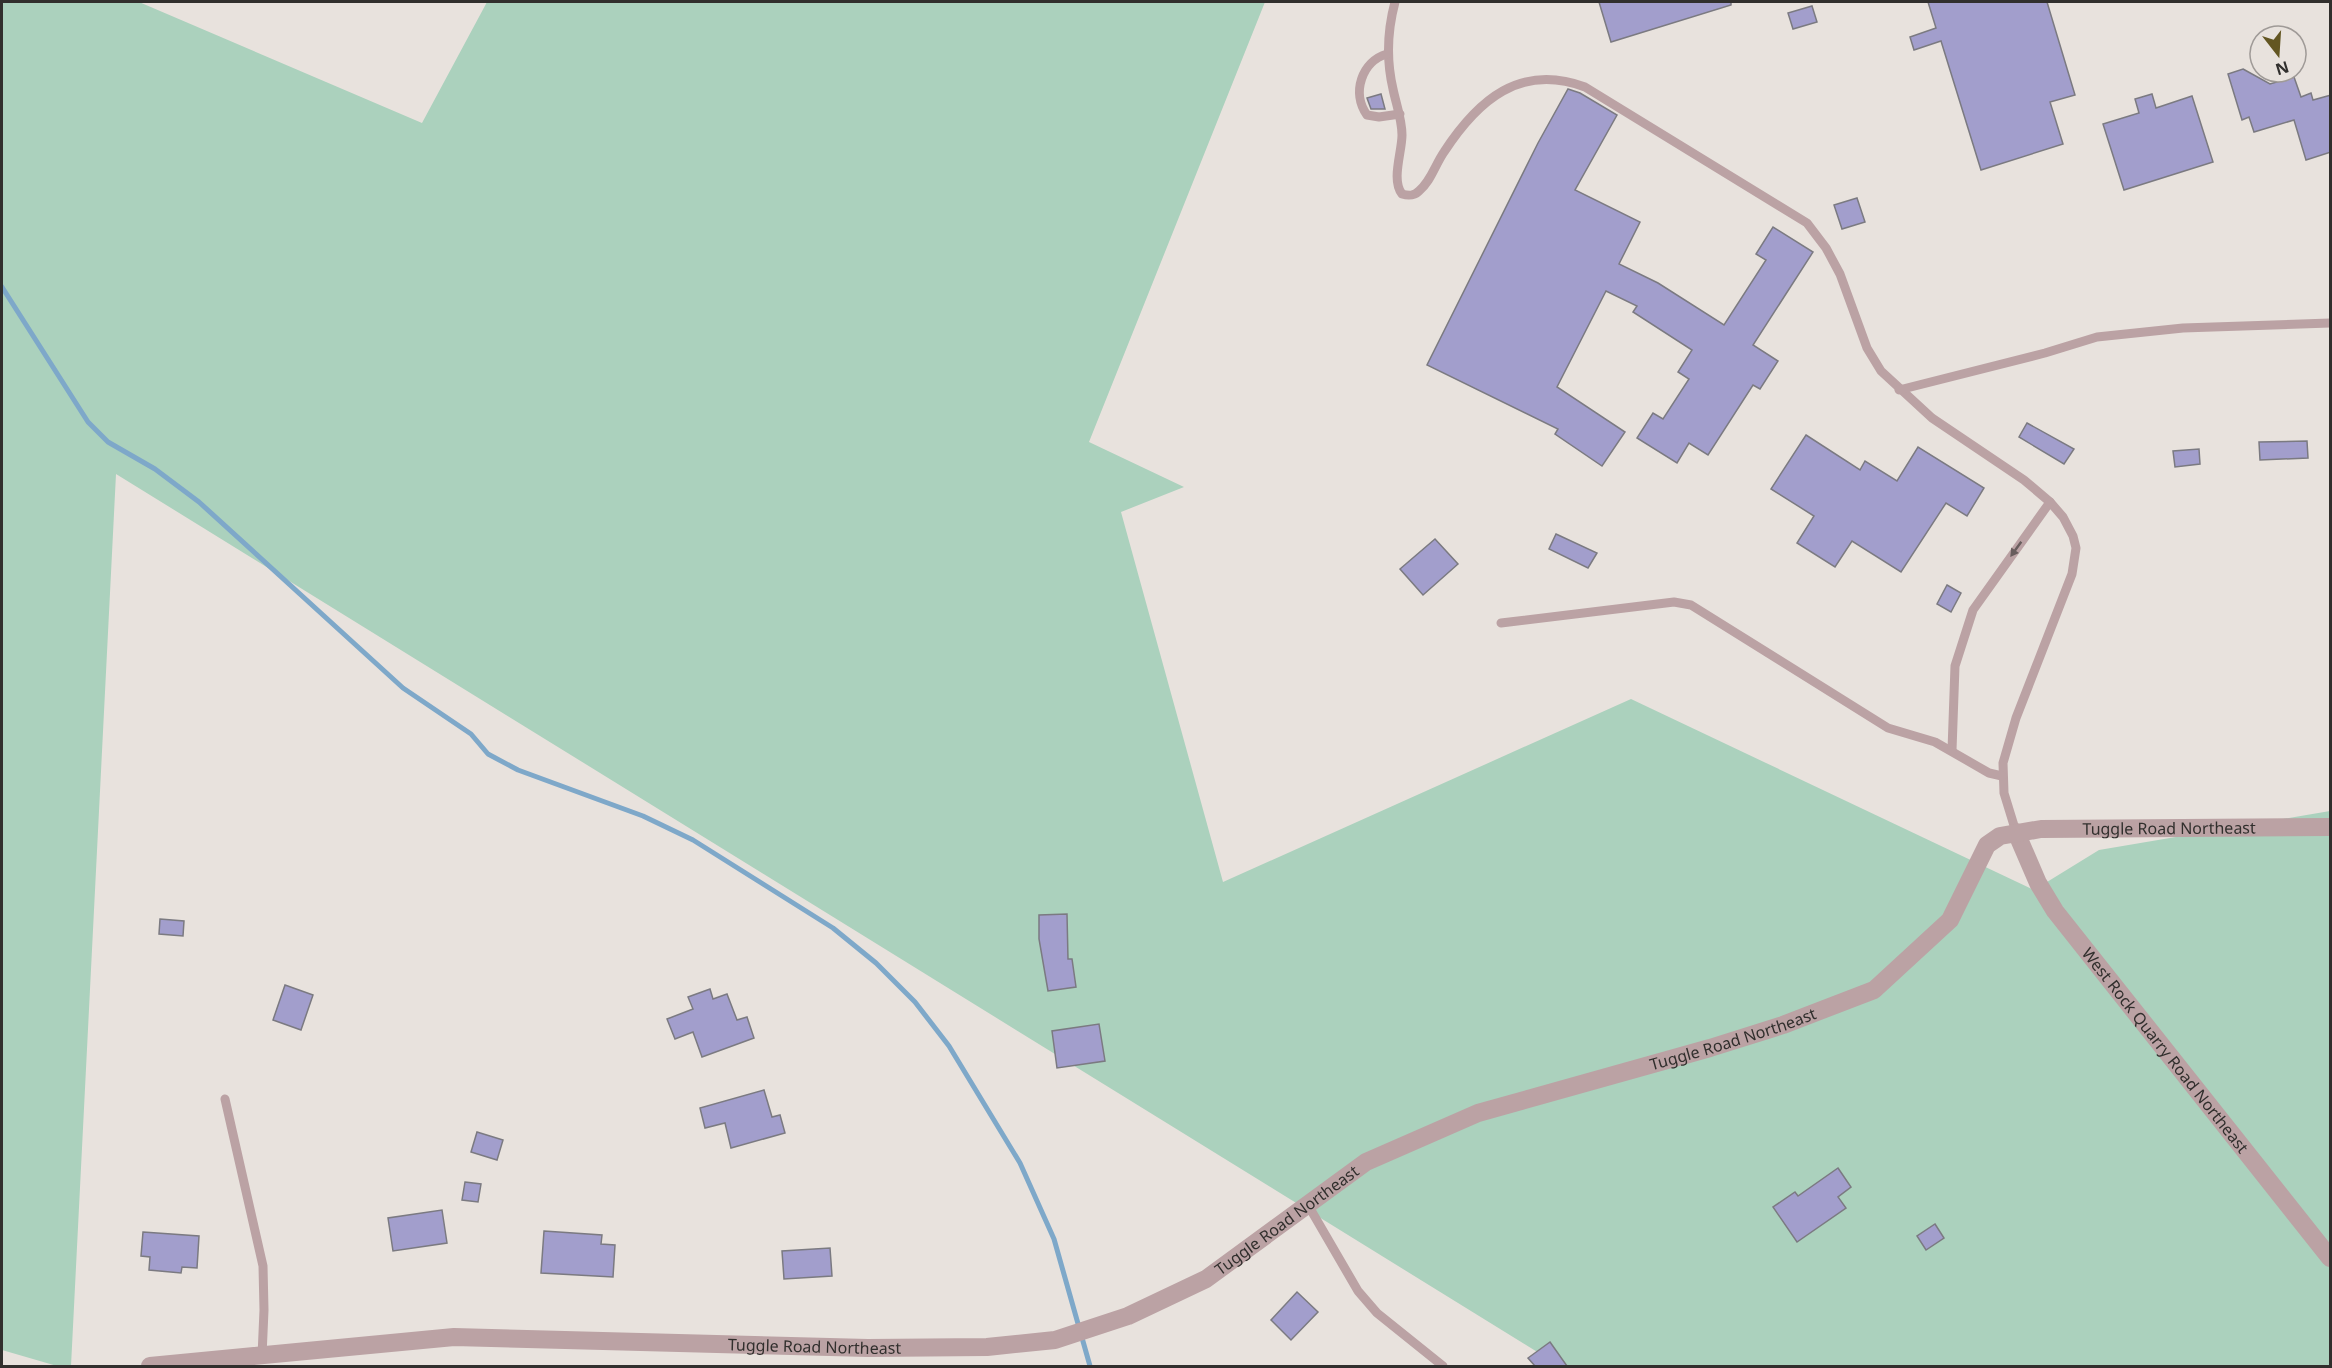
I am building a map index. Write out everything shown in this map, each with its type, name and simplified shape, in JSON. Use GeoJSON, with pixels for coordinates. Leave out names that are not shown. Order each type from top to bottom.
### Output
{"type":"FeatureCollection","features":[{"type":"Feature","properties":{"kind":"street","name":"Tuggle Road Northeast"},"geometry":{"type":"LineString","coordinates":[[150,1366],[454,1337],[868,1348],[987,1347],[1055,1340],[1128,1316],[1206,1279],[1366,1162],[1478,1113],[1710,1048],[1783,1025],[1874,990],[1950,920],[1987,844],[2000,836],[2041,829],[2331,827]]}},
{"type":"Feature","properties":{"kind":"street","name":"West Rock Quarry Road Northeast"},"geometry":{"type":"LineString","coordinates":[[2016,832],[2038,883],[2055,911],[2331,1258]]}},
{"type":"Feature","properties":{"kind":"lane"},"geometry":{"type":"LineString","coordinates":[[1395,2],[1389,27],[1388,54],[1393,90],[1400,114],[1402,138],[1397,183],[1402,194],[1411,195],[1425,185],[1444,152],[1476,112],[1504,90],[1534,79],[1560,80],[1585,87],[1807,223],[1826,248],[1840,274],[1867,348],[1881,371],[1932,418],[2024,480],[2050,502],[2063,517],[2073,536],[2076,548],[2075,562],[2068,587],[2016,718],[2003,763],[2004,793],[2016,832]]}},
{"type":"Feature","properties":{"kind":"lane"},"geometry":{"type":"LineString","coordinates":[[1388,54],[1372,60],[1361,78],[1360,96],[1367,115],[1379,117],[1400,114]]}},
{"type":"Feature","properties":{"kind":"lane"},"geometry":{"type":"LineString","coordinates":[[1899,390],[2097,338],[2183,328],[2331,323]]}},
{"type":"Feature","properties":{"kind":"lane"},"geometry":{"type":"LineString","coordinates":[[1952,750],[1954,666],[1972,610],[2050,502]]}},
{"type":"Feature","properties":{"kind":"lane"},"geometry":{"type":"LineString","coordinates":[[1501,623],[1674,602],[1691,604],[1888,728],[1935,742],[1989,773],[2002,776]]}},
{"type":"Feature","properties":{"kind":"lane"},"geometry":{"type":"LineString","coordinates":[[225,1099],[263,1266],[262,1356]]}},
{"type":"Feature","properties":{"kind":"lane"},"geometry":{"type":"LineString","coordinates":[[1308,1205],[1358,1291],[1377,1313],[1443,1366]]}},
{"type":"Feature","properties":{"kind":"green space"},"geometry":{"type":"Polygon","coordinates":[[[2,2],[139,2],[422,123],[487,2],[1265,2],[1089,442],[1184,487],[1121,512],[1223,882],[1631,699],[2034,890],[2099,850],[2330,811],[2330,1366],[1560,1366],[116,474],[71,1366],[57,1366],[2,1350],[2,2]]]}},
{"type":"Feature","properties":{"kind":"building"},"geometry":{"type":"Polygon","coordinates":[[[1599,2],[1731,2],[1731,5],[1611,42],[1599,2]]]}},
{"type":"Feature","properties":{"kind":"building"},"geometry":{"type":"Polygon","coordinates":[[[1928,2],[2047,2],[2075,95],[2050,102],[2063,144],[1981,170],[1941,41],[1914,50],[1910,37],[1936,28],[1928,2]]]}},
{"type":"Feature","properties":{"kind":"building"},"geometry":{"type":"Polygon","coordinates":[[[1812,6],[1817,22],[1793,29],[1788,13],[1812,6]]]}},
{"type":"Feature","properties":{"kind":"building"},"geometry":{"type":"Polygon","coordinates":[[[2243,69],[2248,72],[2248,84],[2296,84],[2301,97],[2311,93],[2313,100],[2331,95],[2331,152],[2306,160],[2294,120],[2254,132],[2249,117],[2242,120],[2228,74],[2243,69]]]}},
{"type":"Feature","properties":{"kind":"building"},"geometry":{"type":"Polygon","coordinates":[[[1568,89],[1580,93],[1617,115],[1575,190],[1640,222],[1619,264],[1658,283],[1724,325],[1766,260],[1756,254],[1773,227],[1813,252],[1753,345],[1778,361],[1760,389],[1753,385],[1708,455],[1689,443],[1677,463],[1637,438],[1653,413],[1663,419],[1689,379],[1678,372],[1692,350],[1633,312],[1637,306],[1606,291],[1557,387],[1625,432],[1602,466],[1555,434],[1558,429],[1427,365],[1538,143],[1568,89]]]}},
{"type":"Feature","properties":{"kind":"building"},"geometry":{"type":"Polygon","coordinates":[[[1381,94],[1385,109],[1371,109],[1367,98],[1381,94]]]}},
{"type":"Feature","properties":{"kind":"building"},"geometry":{"type":"Polygon","coordinates":[[[2152,94],[2156,108],[2192,96],[2213,162],[2124,190],[2103,124],[2139,113],[2135,99],[2152,94]]]}},
{"type":"Feature","properties":{"kind":"building"},"geometry":{"type":"Polygon","coordinates":[[[1857,198],[1865,222],[1842,229],[1834,205],[1857,198]]]}},
{"type":"Feature","properties":{"kind":"building"},"geometry":{"type":"Polygon","coordinates":[[[2027,423],[2074,449],[2064,464],[2019,437],[2027,423]]]}},
{"type":"Feature","properties":{"kind":"building"},"geometry":{"type":"Polygon","coordinates":[[[1806,435],[1860,470],[1865,461],[1897,481],[1918,447],[1984,488],[1967,516],[1946,503],[1901,572],[1852,541],[1835,567],[1797,543],[1814,516],[1771,489],[1806,435]]]}},
{"type":"Feature","properties":{"kind":"building"},"geometry":{"type":"Polygon","coordinates":[[[2307,441],[2308,458],[2260,460],[2259,442],[2307,441]]]}},
{"type":"Feature","properties":{"kind":"building"},"geometry":{"type":"Polygon","coordinates":[[[2199,449],[2200,464],[2175,467],[2173,451],[2199,449]]]}},
{"type":"Feature","properties":{"kind":"building"},"geometry":{"type":"Polygon","coordinates":[[[1556,534],[1597,553],[1588,568],[1549,549],[1556,534]]]}},
{"type":"Feature","properties":{"kind":"building"},"geometry":{"type":"Polygon","coordinates":[[[1435,539],[1458,564],[1423,595],[1400,569],[1435,539]]]}},
{"type":"Feature","properties":{"kind":"building"},"geometry":{"type":"Polygon","coordinates":[[[1947,585],[1961,593],[1951,612],[1937,604],[1947,585]]]}},
{"type":"Feature","properties":{"kind":"building"},"geometry":{"type":"Polygon","coordinates":[[[1067,914],[1068,959],[1072,959],[1076,987],[1048,991],[1039,939],[1039,915],[1067,914]]]}},
{"type":"Feature","properties":{"kind":"building"},"geometry":{"type":"Polygon","coordinates":[[[160,919],[184,921],[183,936],[159,934],[160,919]]]}},
{"type":"Feature","properties":{"kind":"building"},"geometry":{"type":"Polygon","coordinates":[[[285,985],[313,995],[301,1030],[273,1020],[285,985]]]}},
{"type":"Feature","properties":{"kind":"building"},"geometry":{"type":"Polygon","coordinates":[[[710,989],[713,999],[727,994],[737,1020],[747,1017],[754,1038],[702,1057],[693,1032],[675,1039],[667,1019],[693,1009],[688,997],[710,989]]]}},
{"type":"Feature","properties":{"kind":"building"},"geometry":{"type":"Polygon","coordinates":[[[1099,1024],[1105,1061],[1057,1068],[1052,1031],[1099,1024]]]}},
{"type":"Feature","properties":{"kind":"building"},"geometry":{"type":"Polygon","coordinates":[[[764,1090],[772,1117],[780,1115],[785,1133],[731,1148],[725,1123],[705,1128],[700,1108],[764,1090]]]}},
{"type":"Feature","properties":{"kind":"building"},"geometry":{"type":"Polygon","coordinates":[[[477,1132],[503,1140],[497,1160],[471,1152],[477,1132]]]}},
{"type":"Feature","properties":{"kind":"building"},"geometry":{"type":"Polygon","coordinates":[[[1838,1168],[1851,1187],[1838,1197],[1846,1208],[1797,1242],[1773,1207],[1795,1192],[1798,1196],[1838,1168]]]}},
{"type":"Feature","properties":{"kind":"building"},"geometry":{"type":"Polygon","coordinates":[[[465,1182],[481,1184],[478,1202],[462,1200],[465,1182]]]}},
{"type":"Feature","properties":{"kind":"building"},"geometry":{"type":"Polygon","coordinates":[[[442,1210],[447,1243],[393,1251],[388,1218],[442,1210]]]}},
{"type":"Feature","properties":{"kind":"building"},"geometry":{"type":"Polygon","coordinates":[[[1935,1224],[1944,1238],[1926,1250],[1917,1236],[1935,1224]]]}},
{"type":"Feature","properties":{"kind":"building"},"geometry":{"type":"Polygon","coordinates":[[[544,1231],[602,1235],[601,1244],[615,1245],[613,1277],[541,1273],[544,1231]]]}},
{"type":"Feature","properties":{"kind":"building"},"geometry":{"type":"Polygon","coordinates":[[[143,1232],[199,1236],[197,1268],[182,1267],[181,1273],[149,1270],[150,1257],[141,1256],[143,1232]]]}},
{"type":"Feature","properties":{"kind":"building"},"geometry":{"type":"Polygon","coordinates":[[[830,1248],[832,1276],[784,1279],[782,1251],[830,1248]]]}},
{"type":"Feature","properties":{"kind":"building"},"geometry":{"type":"Polygon","coordinates":[[[1297,1292],[1318,1312],[1291,1340],[1271,1320],[1297,1292]]]}},
{"type":"Feature","properties":{"kind":"building"},"geometry":{"type":"Polygon","coordinates":[[[1550,1342],[1567,1366],[1535,1366],[1528,1358],[1550,1342]]]}},
{"type":"Feature","properties":{"kind":"waterway"},"geometry":{"type":"LineString","coordinates":[[2,287],[88,422],[108,442],[155,469],[199,502],[403,688],[471,734],[488,754],[518,770],[643,816],[693,840],[833,928],[876,963],[915,1002],[949,1046],[1020,1163],[1054,1239],[1090,1366]]}}]}
